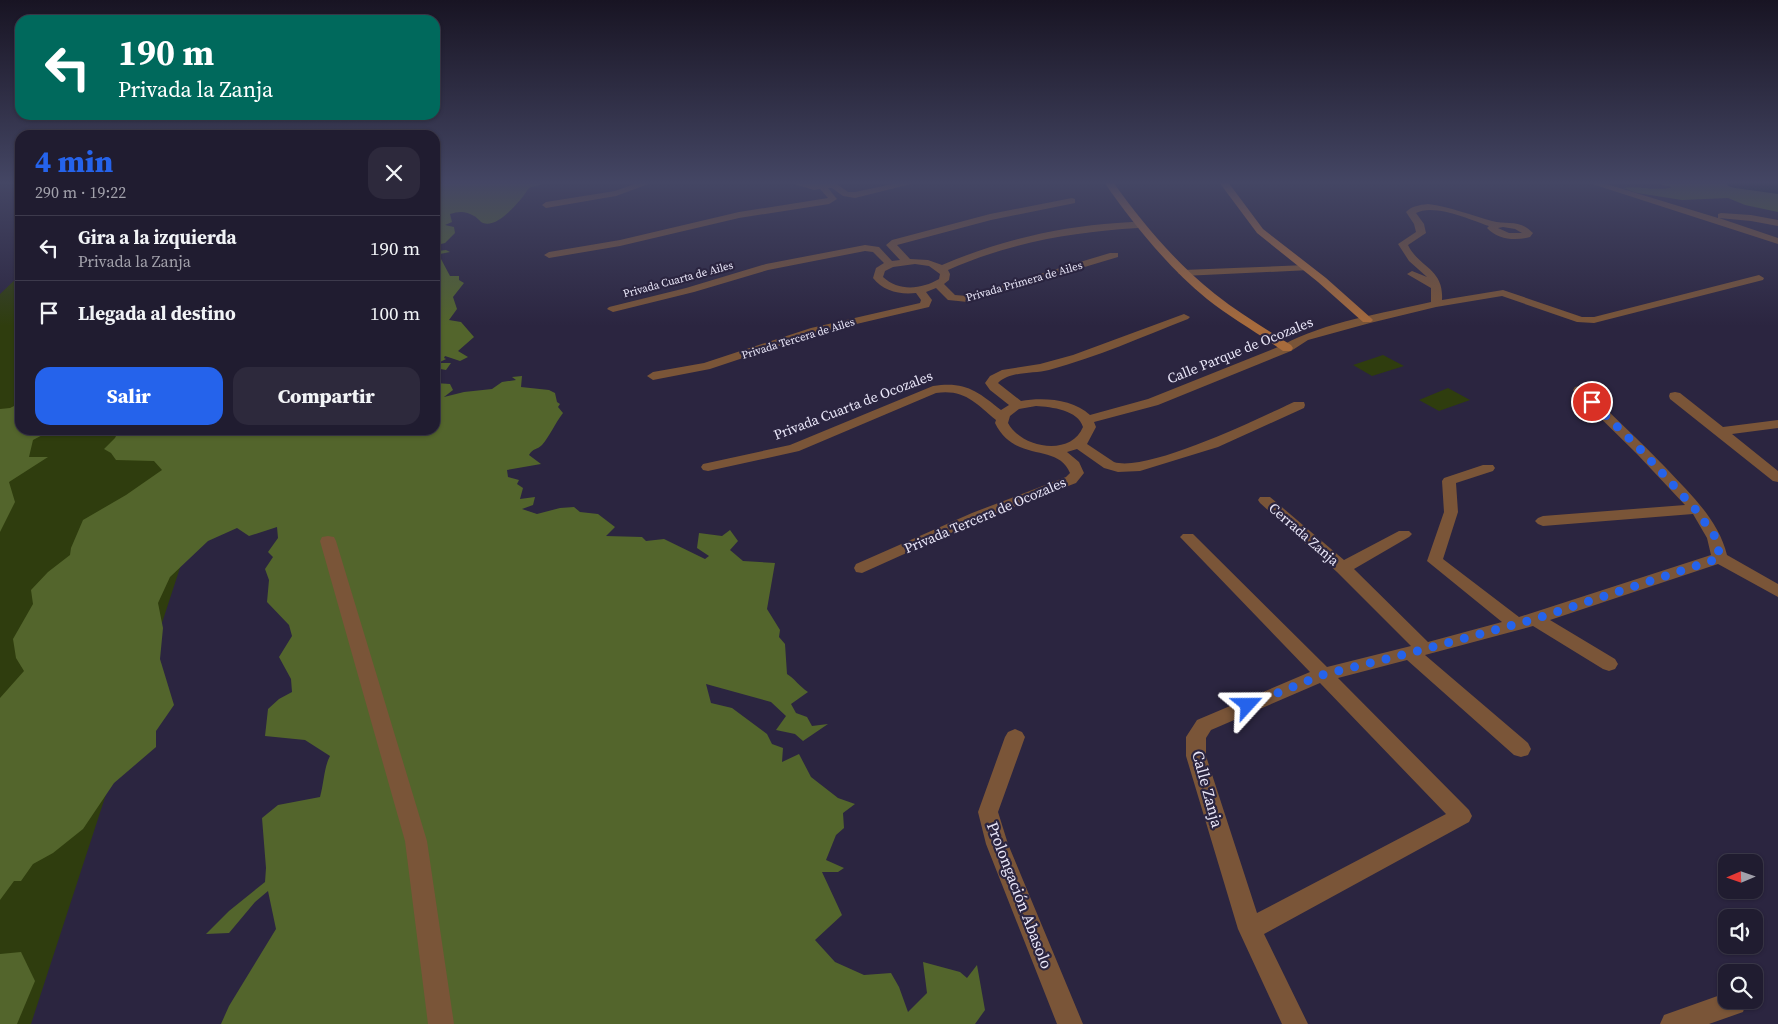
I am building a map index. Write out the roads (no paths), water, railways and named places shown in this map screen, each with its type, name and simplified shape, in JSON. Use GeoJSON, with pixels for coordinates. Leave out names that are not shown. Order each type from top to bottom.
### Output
{"type":"FeatureCollection","features":[{"type":"Feature","properties":{"kind":"street"},"geometry":{"type":"LineString","coordinates":[[549,255],[602,247],[676,230]]}},
{"type":"Feature","properties":{"kind":"street"},"geometry":{"type":"LineString","coordinates":[[907,261],[891,245],[895,242],[941,230]]}},
{"type":"Feature","properties":{"kind":"street"},"geometry":{"type":"LineString","coordinates":[[942,269],[964,259],[1027,240],[1087,230]]}},
{"type":"Feature","properties":{"kind":"street"},"geometry":{"type":"LineString","coordinates":[[1142,230],[1183,273],[1214,299],[1287,348]]}},
{"type":"Feature","properties":{"kind":"street"},"geometry":{"type":"LineString","coordinates":[[1259,230],[1367,320]]}},
{"type":"Feature","properties":{"kind":"street"},"geometry":{"type":"LineString","coordinates":[[1420,230],[1420,233],[1403,244],[1405,250],[1424,266],[1435,280],[1439,291],[1436,304]]}},
{"type":"Feature","properties":{"kind":"street"},"geometry":{"type":"LineString","coordinates":[[1743,230],[1778,241]]}},
{"type":"Feature","properties":{"kind":"street","name":"Privada Cuarta de Ailes"},"geometry":{"type":"LineString","coordinates":[[613,309],[690,290],[766,267],[856,250],[876,249],[890,264]]}},
{"type":"Feature","properties":{"kind":"street","name":"Privada Primera de Ailes"},"geometry":{"type":"LineString","coordinates":[[939,284],[952,298],[968,299],[1114,255]]}},
{"type":"Feature","properties":{"kind":"street"},"geometry":{"type":"LineString","coordinates":[[907,261],[931,264],[942,269],[945,274],[944,280],[939,284],[919,290],[892,288],[880,282],[878,274],[880,270],[890,264],[907,261]]}},
{"type":"Feature","properties":{"kind":"street"},"geometry":{"type":"LineString","coordinates":[[1183,273],[1306,268]]}},
{"type":"Feature","properties":{"kind":"street"},"geometry":{"type":"LineString","coordinates":[[1412,274],[1430,282],[1439,291]]}},
{"type":"Feature","properties":{"kind":"street","name":"Calle Parque de Ocozales"},"geometry":{"type":"LineString","coordinates":[[1086,420],[1153,402],[1287,348],[1304,338],[1367,320],[1436,304],[1503,293],[1581,320],[1594,320],[1759,278]]}},
{"type":"Feature","properties":{"kind":"street","name":"Privada Tercera de Ailes"},"geometry":{"type":"LineString","coordinates":[[653,376],[706,366],[815,330],[925,305],[927,300],[919,290]]}},
{"type":"Feature","properties":{"kind":"street"},"geometry":{"type":"LineString","coordinates":[[1018,405],[994,387],[991,383],[993,378],[1000,375],[1042,368],[1086,354],[1184,317]]}},
{"type":"Feature","properties":{"kind":"street","name":"Privada Cuarta de Ocozales"},"geometry":{"type":"LineString","coordinates":[[708,467],[794,448],[933,390],[946,387],[958,387],[966,390],[1002,418]]}},
{"type":"Feature","properties":{"kind":"street"},"geometry":{"type":"LineString","coordinates":[[1579,390],[1642,451],[1696,510],[1716,538],[1720,558],[1778,591]]}},
{"type":"Feature","properties":{"kind":"street"},"geometry":{"type":"LineString","coordinates":[[1675,396],[1778,478]]}},
{"type":"Feature","properties":{"kind":"street"},"geometry":{"type":"LineString","coordinates":[[1036,402],[1056,404],[1074,410],[1086,420],[1089,426],[1088,433],[1085,439],[1078,444],[1056,450],[1041,450],[1014,441],[1005,434],[1001,426],[1002,418],[1006,413],[1018,405],[1036,402]]}},
{"type":"Feature","properties":{"kind":"street"},"geometry":{"type":"LineString","coordinates":[[1078,444],[1109,465],[1118,468],[1140,467],[1212,444],[1299,405]]}},
{"type":"Feature","properties":{"kind":"street"},"geometry":{"type":"LineString","coordinates":[[1719,432],[1778,424]]}},
{"type":"Feature","properties":{"kind":"street","name":"Privada Tercera de Ocozales"},"geometry":{"type":"LineString","coordinates":[[862,568],[977,516],[1071,480],[1077,474],[1074,465],[1056,450]]}},
{"type":"Feature","properties":{"kind":"street"},"geometry":{"type":"LineString","coordinates":[[1488,468],[1449,481],[1451,512],[1435,561],[1516,624]]}},
{"type":"Feature","properties":{"kind":"street","name":"Cerrada Zanja"},"geometry":{"type":"LineString","coordinates":[[1265,500],[1342,568],[1418,651],[1521,749]]}},
{"type":"Feature","properties":{"kind":"street"},"geometry":{"type":"LineString","coordinates":[[1543,521],[1696,510]]}},
{"type":"Feature","properties":{"kind":"street","name":"Cerrada Zanja"},"geometry":{"type":"LineString","coordinates":[[1342,568],[1404,534]]}},
{"type":"Feature","properties":{"kind":"street"},"geometry":{"type":"LineString","coordinates":[[1188,537],[1462,816],[1250,929]]}},
{"type":"Feature","properties":{"kind":"street"},"geometry":{"type":"LineString","coordinates":[[328,541],[416,841],[441,1024]]}},
{"type":"Feature","properties":{"kind":"street","name":"Calle Zanja"},"geometry":{"type":"LineString","coordinates":[[1295,1024],[1250,929],[1196,756],[1196,737],[1204,725],[1278,692],[1322,675],[1535,619],[1720,558]]}},
{"type":"Feature","properties":{"kind":"street"},"geometry":{"type":"LineString","coordinates":[[1535,619],[1609,664]]}},
{"type":"Feature","properties":{"kind":"street","name":"Prolongación Abasolo"},"geometry":{"type":"LineString","coordinates":[[1015,737],[988,812],[997,844],[1070,1024]]}},
{"type":"Feature","properties":{"kind":"street"},"geometry":{"type":"LineString","coordinates":[[1673,1024],[1718,1009]]}}]}
